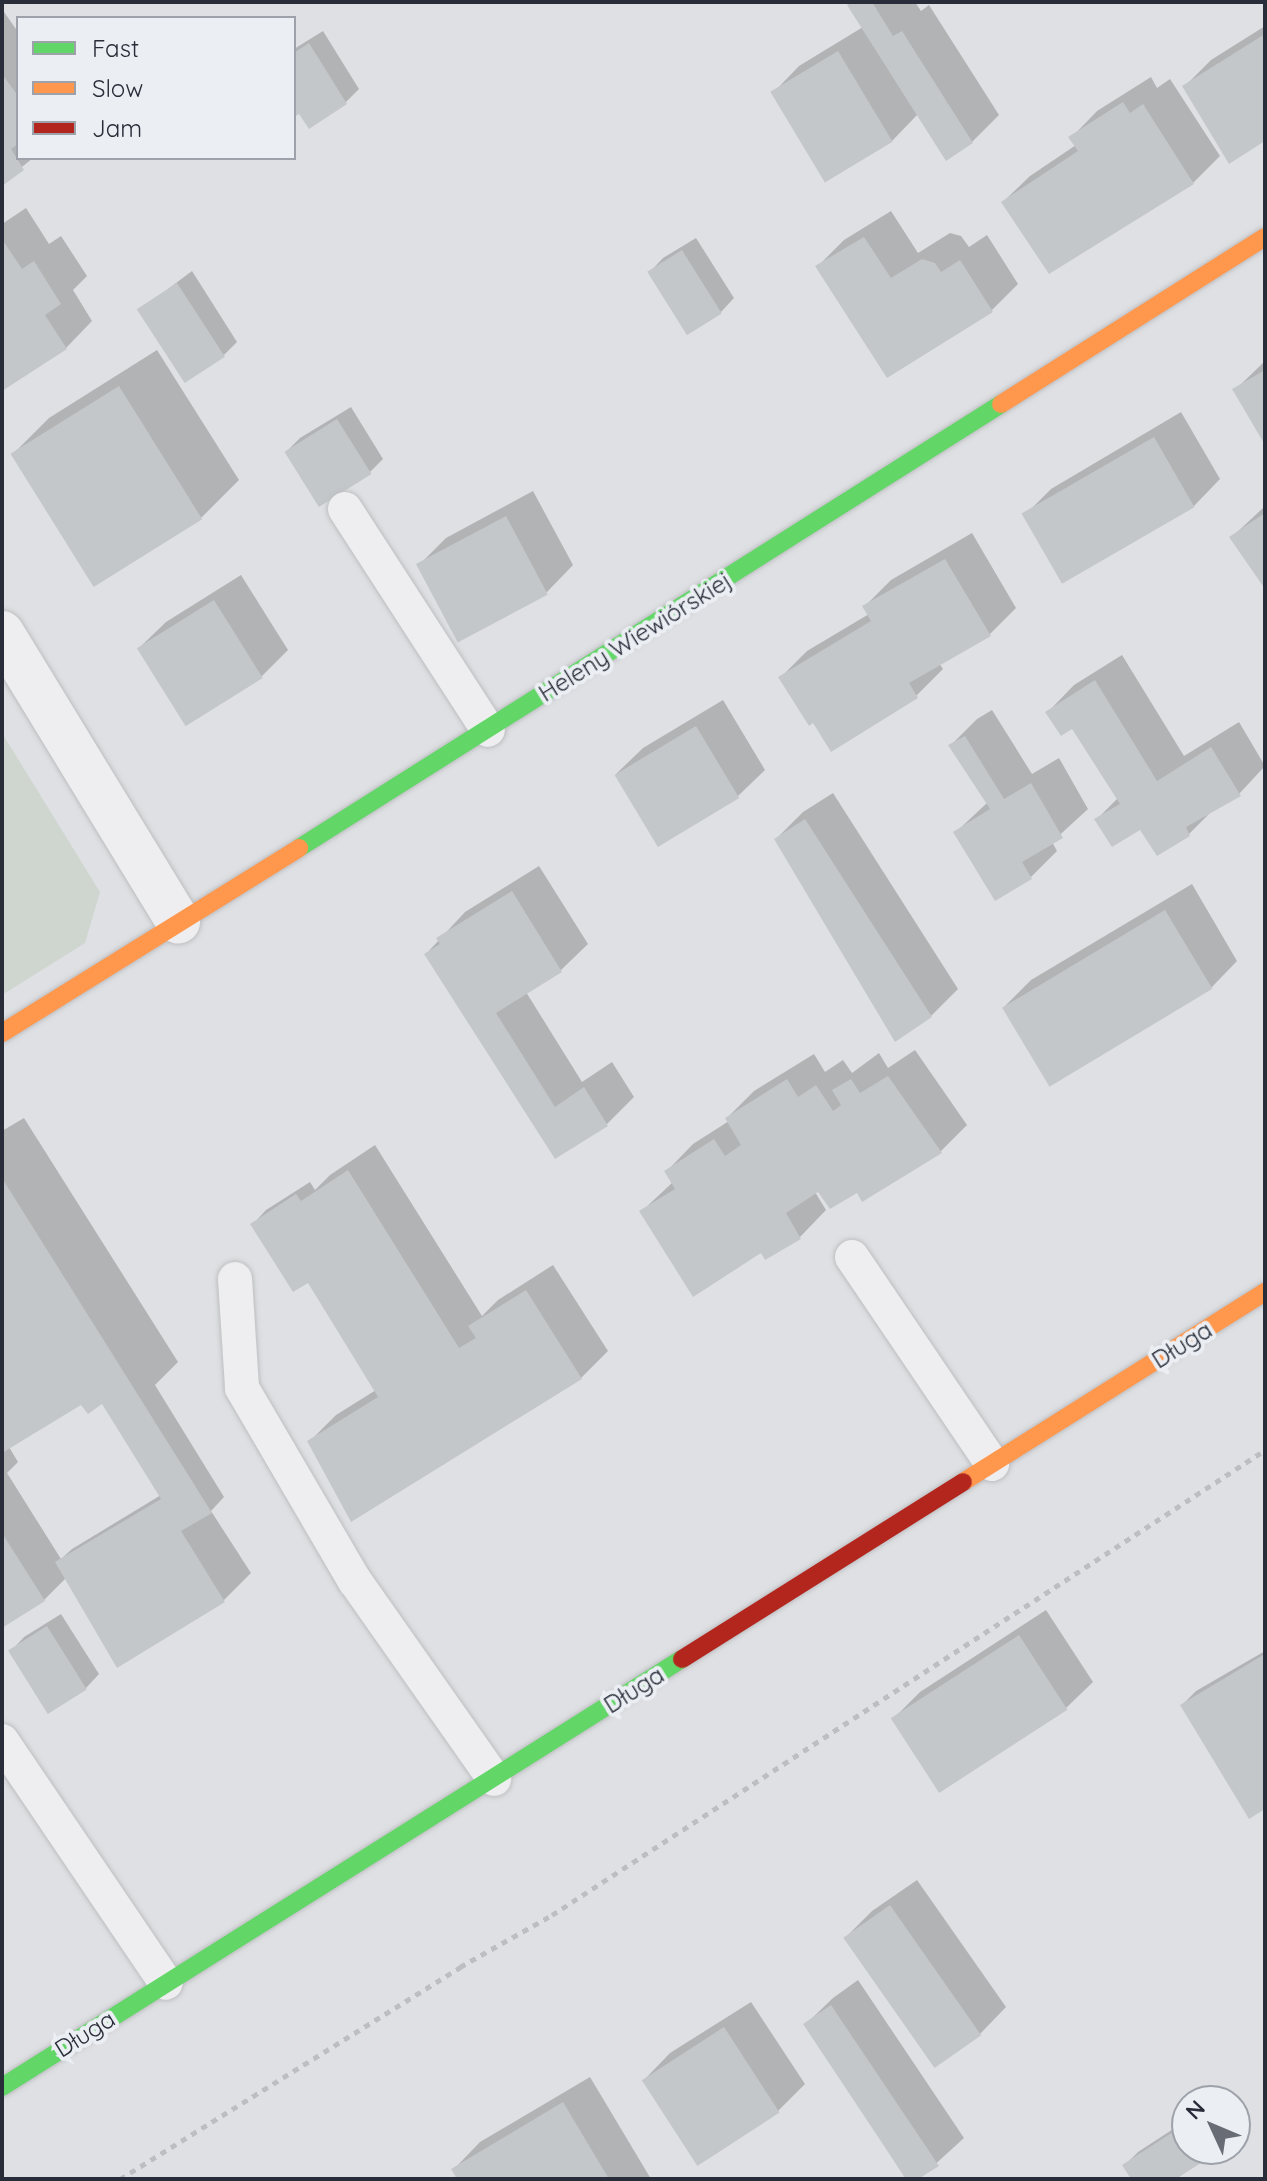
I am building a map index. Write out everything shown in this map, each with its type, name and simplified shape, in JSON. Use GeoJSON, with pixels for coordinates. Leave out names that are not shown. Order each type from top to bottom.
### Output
{"type":"FeatureCollection","features":[{"type":"Feature","properties":{"kind":"main road","name":"Heleny Wiewiórskiej"},"geometry":{"type":"LineString","coordinates":[[2,1033],[488,730],[1265,237]]}},
{"type":"Feature","properties":{"kind":"main road","name":"Długa"},"geometry":{"type":"LineString","coordinates":[[2,2087],[1265,1292]]}},
{"type":"Feature","properties":{"kind":"street"},"geometry":{"type":"LineString","coordinates":[[2,633],[178,921]]}},
{"type":"Feature","properties":{"kind":"lane"},"geometry":{"type":"LineString","coordinates":[[345,509],[488,730]]}},
{"type":"Feature","properties":{"kind":"lane"},"geometry":{"type":"LineString","coordinates":[[852,1257],[992,1464]]}},
{"type":"Feature","properties":{"kind":"lane"},"geometry":{"type":"LineString","coordinates":[[235,1279],[242,1388],[355,1581],[494,1779]]}},
{"type":"Feature","properties":{"kind":"lane"},"geometry":{"type":"LineString","coordinates":[[2,1741],[166,1983]]}},
{"type":"Feature","properties":{"kind":"path"},"geometry":{"type":"LineString","coordinates":[[120,2179],[460,1967],[552,1915],[1265,1450]]}},
{"type":"Feature","properties":{"kind":"shaded area"},"geometry":{"type":"Polygon","coordinates":[[[2,733],[100,892],[85,943],[2,995],[2,733]]]}},
{"type":"Feature","properties":{"kind":"building"},"geometry":{"type":"Polygon","coordinates":[[[872,2],[893,36],[902,31],[973,143],[946,161],[847,5],[872,2]]]}},
{"type":"Feature","properties":{"kind":"building"},"geometry":{"type":"Polygon","coordinates":[[[1265,34],[1265,141],[1229,164],[1182,86],[1265,34]]]}},
{"type":"Feature","properties":{"kind":"building"},"geometry":{"type":"Polygon","coordinates":[[[309,43],[347,104],[309,129],[299,114],[296,116],[296,52],[309,43]]]}},
{"type":"Feature","properties":{"kind":"building"},"geometry":{"type":"Polygon","coordinates":[[[838,51],[893,142],[825,183],[770,92],[838,51]]]}},
{"type":"Feature","properties":{"kind":"building"},"geometry":{"type":"Polygon","coordinates":[[[2,74],[16,93],[16,145],[11,149],[24,170],[2,186],[2,74]]]}},
{"type":"Feature","properties":{"kind":"building"},"geometry":{"type":"Polygon","coordinates":[[[1123,102],[1130,113],[1143,104],[1194,184],[1049,274],[1001,202],[1078,151],[1068,137],[1123,102]]]}},
{"type":"Feature","properties":{"kind":"building"},"geometry":{"type":"Polygon","coordinates":[[[864,237],[891,278],[922,259],[935,263],[941,272],[960,260],[993,312],[887,378],[815,266],[864,237]]]}},
{"type":"Feature","properties":{"kind":"building"},"geometry":{"type":"Polygon","coordinates":[[[2,239],[22,269],[34,261],[61,304],[45,315],[67,349],[2,391],[2,239]]]}},
{"type":"Feature","properties":{"kind":"building"},"geometry":{"type":"Polygon","coordinates":[[[682,250],[722,314],[687,335],[647,272],[682,250]]]}},
{"type":"Feature","properties":{"kind":"building"},"geometry":{"type":"Polygon","coordinates":[[[177,283],[225,357],[185,383],[137,309],[177,283]]]}},
{"type":"Feature","properties":{"kind":"building"},"geometry":{"type":"Polygon","coordinates":[[[1265,370],[1265,445],[1232,389],[1265,370]]]}},
{"type":"Feature","properties":{"kind":"building"},"geometry":{"type":"Polygon","coordinates":[[[119,386],[202,519],[94,587],[10,454],[119,386]]]}},
{"type":"Feature","properties":{"kind":"building"},"geometry":{"type":"Polygon","coordinates":[[[337,419],[371,474],[319,507],[284,452],[337,419]]]}},
{"type":"Feature","properties":{"kind":"building"},"geometry":{"type":"Polygon","coordinates":[[[1154,437],[1194,507],[1062,584],[1021,514],[1154,437]]]}},
{"type":"Feature","properties":{"kind":"building"},"geometry":{"type":"Polygon","coordinates":[[[1265,513],[1265,589],[1229,537],[1265,513]]]}},
{"type":"Feature","properties":{"kind":"building"},"geometry":{"type":"Polygon","coordinates":[[[506,516],[548,595],[458,642],[416,564],[506,516]]]}},
{"type":"Feature","properties":{"kind":"building"},"geometry":{"type":"Polygon","coordinates":[[[945,559],[991,636],[909,683],[918,698],[831,752],[813,723],[809,726],[778,677],[871,621],[862,606],[945,559]]]}},
{"type":"Feature","properties":{"kind":"building"},"geometry":{"type":"Polygon","coordinates":[[[214,600],[263,678],[186,726],[137,648],[214,600]]]}},
{"type":"Feature","properties":{"kind":"building"},"geometry":{"type":"Polygon","coordinates":[[[1095,680],[1157,781],[1211,747],[1241,796],[1186,827],[1190,836],[1157,856],[1140,830],[1112,847],[1094,819],[1120,804],[1072,729],[1061,736],[1045,712],[1095,680]]]}},
{"type":"Feature","properties":{"kind":"building"},"geometry":{"type":"Polygon","coordinates":[[[696,726],[739,798],[658,847],[615,775],[696,726]]]}},
{"type":"Feature","properties":{"kind":"building"},"geometry":{"type":"Polygon","coordinates":[[[965,736],[1004,799],[1031,783],[1063,838],[1022,862],[1032,879],[995,901],[953,832],[990,809],[948,745],[965,736]]]}},
{"type":"Feature","properties":{"kind":"building"},"geometry":{"type":"Polygon","coordinates":[[[805,819],[932,1017],[895,1042],[774,839],[805,819]]]}},
{"type":"Feature","properties":{"kind":"building"},"geometry":{"type":"Polygon","coordinates":[[[512,891],[562,972],[496,1013],[555,1107],[584,1087],[608,1126],[555,1159],[424,954],[440,944],[436,938],[512,891]]]}},
{"type":"Feature","properties":{"kind":"building"},"geometry":{"type":"Polygon","coordinates":[[[1165,910],[1212,989],[1050,1087],[1002,1008],[1165,910]]]}},
{"type":"Feature","properties":{"kind":"building"},"geometry":{"type":"Polygon","coordinates":[[[888,1076],[942,1153],[862,1202],[857,1193],[830,1209],[818,1192],[786,1213],[801,1239],[765,1260],[761,1253],[693,1297],[639,1211],[675,1189],[664,1171],[714,1139],[725,1156],[741,1145],[725,1118],[787,1079],[798,1097],[816,1085],[833,1111],[841,1105],[832,1090],[851,1079],[860,1093],[888,1076]]]}},
{"type":"Feature","properties":{"kind":"building"},"geometry":{"type":"Polygon","coordinates":[[[348,1170],[459,1348],[476,1338],[468,1326],[526,1290],[582,1379],[351,1522],[307,1441],[378,1397],[308,1283],[293,1292],[250,1224],[296,1194],[301,1201],[348,1170]]]}},
{"type":"Feature","properties":{"kind":"building"},"geometry":{"type":"Polygon","coordinates":[[[2,1178],[212,1513],[181,1531],[225,1602],[117,1668],[55,1562],[161,1499],[102,1404],[88,1414],[81,1405],[2,1453],[2,1178]]]}},
{"type":"Feature","properties":{"kind":"building"},"geometry":{"type":"Polygon","coordinates":[[[2,1533],[45,1601],[2,1628],[2,1533]]]}},
{"type":"Feature","properties":{"kind":"building"},"geometry":{"type":"Polygon","coordinates":[[[47,1626],[87,1690],[48,1714],[8,1650],[47,1626]]]}},
{"type":"Feature","properties":{"kind":"building"},"geometry":{"type":"Polygon","coordinates":[[[1019,1635],[1067,1710],[939,1793],[891,1718],[1019,1635]]]}},
{"type":"Feature","properties":{"kind":"building"},"geometry":{"type":"Polygon","coordinates":[[[1265,1654],[1265,1809],[1249,1819],[1180,1705],[1265,1654]]]}},
{"type":"Feature","properties":{"kind":"building"},"geometry":{"type":"Polygon","coordinates":[[[890,1905],[981,2035],[935,2068],[843,1938],[890,1905]]]}},
{"type":"Feature","properties":{"kind":"building"},"geometry":{"type":"Polygon","coordinates":[[[831,2005],[939,2166],[918,2179],[906,2179],[803,2024],[831,2005]]]}},
{"type":"Feature","properties":{"kind":"building"},"geometry":{"type":"Polygon","coordinates":[[[724,2027],[780,2113],[697,2166],[642,2080],[724,2027]]]}},
{"type":"Feature","properties":{"kind":"building"},"geometry":{"type":"Polygon","coordinates":[[[563,2102],[609,2179],[457,2179],[451,2169],[563,2102]]]}},
{"type":"Feature","properties":{"kind":"building"},"geometry":{"type":"Polygon","coordinates":[[[1171,2133],[1171,2165],[1198,2165],[1176,2179],[1131,2179],[1122,2165],[1171,2133]]]}},
{"type":"Feature","properties":{"kind":"traffic: fast"},"geometry":{"type":"LineString","coordinates":[[299,848],[1001,404]]}},
{"type":"Feature","properties":{"kind":"traffic: fast"},"geometry":{"type":"LineString","coordinates":[[2,2087],[682,1659]]}},
{"type":"Feature","properties":{"kind":"traffic: slow"},"geometry":{"type":"LineString","coordinates":[[1001,404],[1265,237]]}},
{"type":"Feature","properties":{"kind":"traffic: slow"},"geometry":{"type":"LineString","coordinates":[[2,1033],[299,848]]}},
{"type":"Feature","properties":{"kind":"traffic: slow"},"geometry":{"type":"LineString","coordinates":[[963,1482],[1265,1292]]}},
{"type":"Feature","properties":{"kind":"traffic: jam"},"geometry":{"type":"LineString","coordinates":[[682,1659],[963,1482]]}}]}
